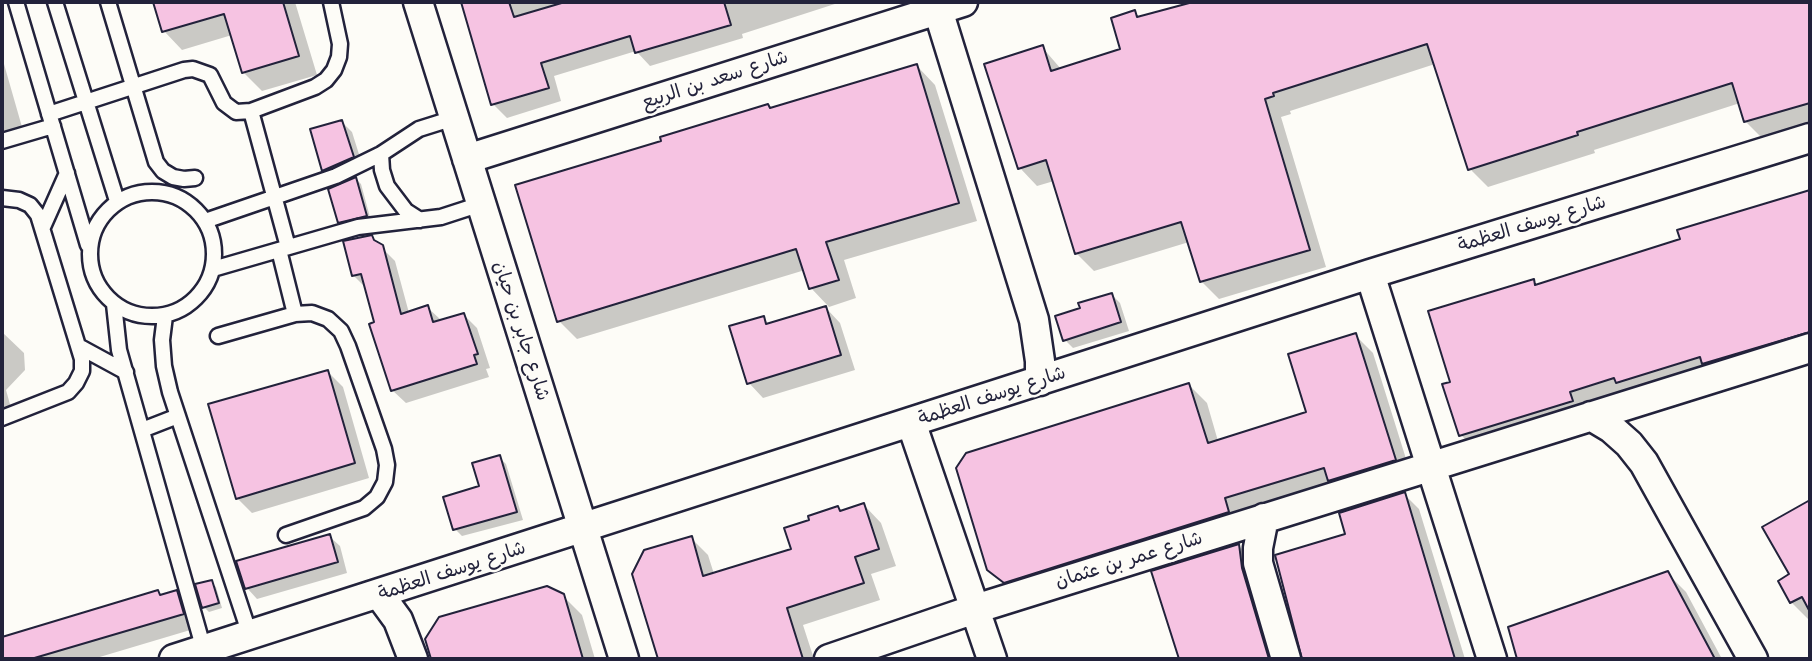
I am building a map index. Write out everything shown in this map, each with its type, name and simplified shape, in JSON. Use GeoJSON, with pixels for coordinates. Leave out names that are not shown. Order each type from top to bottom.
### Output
{"type":"FeatureCollection","features":[{"type":"Feature","properties":{"kind":"street","name":"شارع جابر بن حيان"},"geometry":{"type":"LineString","coordinates":[[418,2],[624,659]]}},
{"type":"Feature","properties":{"kind":"street","name":"شارع سعد بن الربيع"},"geometry":{"type":"LineString","coordinates":[[467,159],[951,6]]}},
{"type":"Feature","properties":{"kind":"street"},"geometry":{"type":"LineString","coordinates":[[951,6],[1034,320],[1040,381]]}},
{"type":"Feature","properties":{"kind":"street","name":"شارع يوسف العظمة"},"geometry":{"type":"LineString","coordinates":[[174,659],[1370,274],[1810,138]]}},
{"type":"Feature","properties":{"kind":"street"},"geometry":{"type":"LineString","coordinates":[[1370,274],[1492,659]]}},
{"type":"Feature","properties":{"kind":"street","name":"شارع عمر بن عثمان"},"geometry":{"type":"LineString","coordinates":[[829,659],[975,609],[1810,348]]}},
{"type":"Feature","properties":{"kind":"street"},"geometry":{"type":"LineString","coordinates":[[1591,416],[1611,428],[1629,444],[1644,463],[1753,659]]}},
{"type":"Feature","properties":{"kind":"street"},"geometry":{"type":"LineString","coordinates":[[911,422],[992,659]]}},
{"type":"Feature","properties":{"kind":"street"},"geometry":{"type":"LineString","coordinates":[[1264,518],[1258,562],[1286,659]]}},
{"type":"Feature","properties":{"kind":"street"},"geometry":{"type":"LineString","coordinates":[[379,594],[398,620],[414,659]]}},
{"type":"Feature","properties":{"kind":"lane"},"geometry":{"type":"LineString","coordinates":[[16,2],[89,249],[91,270],[100,289],[114,304],[130,313],[164,316],[181,310],[195,300],[206,286],[213,269],[215,253],[205,220],[193,206],[177,196],[158,191],[139,192],[117,201],[96,225],[89,249]]}},
{"type":"Feature","properties":{"kind":"lane"},"geometry":{"type":"LineString","coordinates":[[55,2],[117,201]]}},
{"type":"Feature","properties":{"kind":"lane"},"geometry":{"type":"LineString","coordinates":[[108,2],[156,162],[163,171],[173,177],[195,178]]}},
{"type":"Feature","properties":{"kind":"lane"},"geometry":{"type":"LineString","coordinates":[[2,141],[86,103],[184,69],[210,75],[225,103],[236,112],[251,111],[315,87],[326,80],[339,57],[340,44],[331,2]]}},
{"type":"Feature","properties":{"kind":"lane"},"geometry":{"type":"LineString","coordinates":[[251,111],[274,199],[295,314]]}},
{"type":"Feature","properties":{"kind":"lane"},"geometry":{"type":"LineString","coordinates":[[205,220],[336,176],[381,154],[419,129],[454,118]]}},
{"type":"Feature","properties":{"kind":"lane"},"geometry":{"type":"LineString","coordinates":[[381,154],[387,186],[407,211],[420,220]]}},
{"type":"Feature","properties":{"kind":"lane"},"geometry":{"type":"LineString","coordinates":[[43,227],[67,173]]}},
{"type":"Feature","properties":{"kind":"lane"},"geometry":{"type":"LineString","coordinates":[[2,198],[19,200],[30,205],[38,215],[80,347],[82,372],[68,392],[2,418]]}},
{"type":"Feature","properties":{"kind":"lane"},"geometry":{"type":"LineString","coordinates":[[213,269],[358,228],[451,214],[481,204]]}},
{"type":"Feature","properties":{"kind":"lane"},"geometry":{"type":"LineString","coordinates":[[114,304],[119,350],[204,650]]}},
{"type":"Feature","properties":{"kind":"lane"},"geometry":{"type":"LineString","coordinates":[[218,336],[295,314],[312,313],[328,319],[341,331],[384,449],[387,465],[384,482],[377,497],[364,508],[286,535]]}},
{"type":"Feature","properties":{"kind":"lane"},"geometry":{"type":"LineString","coordinates":[[164,316],[164,366],[250,635]]}},
{"type":"Feature","properties":{"kind":"lane"},"geometry":{"type":"LineString","coordinates":[[80,347],[126,372]]}},
{"type":"Feature","properties":{"kind":"lane"},"geometry":{"type":"LineString","coordinates":[[142,429],[178,416]]}},
{"type":"Feature","properties":{"kind":"building"},"geometry":{"type":"Polygon","coordinates":[[[153,2],[283,2],[299,56],[242,73],[224,14],[162,32],[153,2]]]}},
{"type":"Feature","properties":{"kind":"building"},"geometry":{"type":"Polygon","coordinates":[[[461,2],[509,2],[514,17],[565,2],[724,2],[731,25],[635,53],[630,36],[541,63],[549,88],[491,105],[461,2]]]}},
{"type":"Feature","properties":{"kind":"building"},"geometry":{"type":"Polygon","coordinates":[[[1193,2],[1810,2],[1810,103],[1744,122],[1732,83],[1468,170],[1427,44],[1273,93],[1274,96],[1265,99],[1310,250],[1200,282],[1181,222],[1075,254],[1046,160],[1018,169],[984,64],[1043,45],[1051,71],[1120,49],[1111,18],[1135,10],[1137,17],[1193,2]]]}},
{"type":"Feature","properties":{"kind":"building"},"geometry":{"type":"Polygon","coordinates":[[[917,64],[959,203],[826,242],[839,280],[809,289],[796,249],[557,322],[515,185],[661,141],[660,137],[768,104],[770,108],[917,64]]]}},
{"type":"Feature","properties":{"kind":"building"},"geometry":{"type":"Polygon","coordinates":[[[342,120],[354,157],[322,171],[310,129],[342,120]]]}},
{"type":"Feature","properties":{"kind":"building"},"geometry":{"type":"Polygon","coordinates":[[[356,177],[367,216],[338,223],[328,189],[356,177]]]}},
{"type":"Feature","properties":{"kind":"building"},"geometry":{"type":"Polygon","coordinates":[[[1810,190],[1810,332],[1702,364],[1700,357],[1616,383],[1614,378],[1570,392],[1573,401],[1459,436],[1442,384],[1450,382],[1428,311],[1534,279],[1535,285],[1680,239],[1677,230],[1810,190]]]}},
{"type":"Feature","properties":{"kind":"building"},"geometry":{"type":"Polygon","coordinates":[[[372,235],[374,240],[383,245],[401,314],[428,305],[433,322],[464,313],[478,354],[474,355],[477,364],[391,391],[369,324],[374,322],[361,274],[352,276],[343,241],[372,235]]]}},
{"type":"Feature","properties":{"kind":"building"},"geometry":{"type":"Polygon","coordinates":[[[1112,293],[1121,322],[1063,341],[1055,316],[1080,308],[1078,303],[1112,293]]]}},
{"type":"Feature","properties":{"kind":"building"},"geometry":{"type":"Polygon","coordinates":[[[826,306],[841,355],[747,384],[729,326],[764,316],[766,324],[826,306]]]}},
{"type":"Feature","properties":{"kind":"building"},"geometry":{"type":"Polygon","coordinates":[[[1356,333],[1396,460],[1328,481],[1324,468],[1225,498],[1229,512],[1004,583],[987,570],[956,468],[966,453],[1189,383],[1208,443],[1306,412],[1288,354],[1356,333]]]}},
{"type":"Feature","properties":{"kind":"building"},"geometry":{"type":"Polygon","coordinates":[[[328,370],[355,463],[236,499],[208,404],[328,370]]]}},
{"type":"Feature","properties":{"kind":"building"},"geometry":{"type":"Polygon","coordinates":[[[500,455],[517,512],[453,530],[443,497],[479,486],[472,463],[500,455]]]}},
{"type":"Feature","properties":{"kind":"building"},"geometry":{"type":"Polygon","coordinates":[[[1405,492],[1455,659],[1302,659],[1275,555],[1345,534],[1339,513],[1405,492]]]}},
{"type":"Feature","properties":{"kind":"building"},"geometry":{"type":"Polygon","coordinates":[[[1810,500],[1810,612],[1802,597],[1790,603],[1778,581],[1789,574],[1762,527],[1810,500]]]}},
{"type":"Feature","properties":{"kind":"building"},"geometry":{"type":"Polygon","coordinates":[[[864,503],[879,549],[855,557],[864,583],[787,608],[803,659],[658,659],[632,574],[644,550],[692,536],[703,576],[791,549],[784,528],[838,506],[840,511],[864,503]]]}},
{"type":"Feature","properties":{"kind":"building"},"geometry":{"type":"Polygon","coordinates":[[[330,534],[338,562],[245,589],[236,561],[330,534]]]}},
{"type":"Feature","properties":{"kind":"building"},"geometry":{"type":"Polygon","coordinates":[[[1239,544],[1242,568],[1269,659],[1179,659],[1151,571],[1239,544]]]}},
{"type":"Feature","properties":{"kind":"building"},"geometry":{"type":"Polygon","coordinates":[[[1668,571],[1715,659],[1517,659],[1508,627],[1668,571]]]}},
{"type":"Feature","properties":{"kind":"building"},"geometry":{"type":"Polygon","coordinates":[[[212,580],[219,603],[202,608],[195,584],[212,580]]]}},
{"type":"Feature","properties":{"kind":"building"},"geometry":{"type":"Polygon","coordinates":[[[547,586],[564,594],[583,659],[431,659],[425,639],[439,617],[547,586]]]}},
{"type":"Feature","properties":{"kind":"building"},"geometry":{"type":"Polygon","coordinates":[[[158,590],[160,595],[177,590],[184,614],[31,659],[2,659],[2,637],[158,590]]]}}]}
